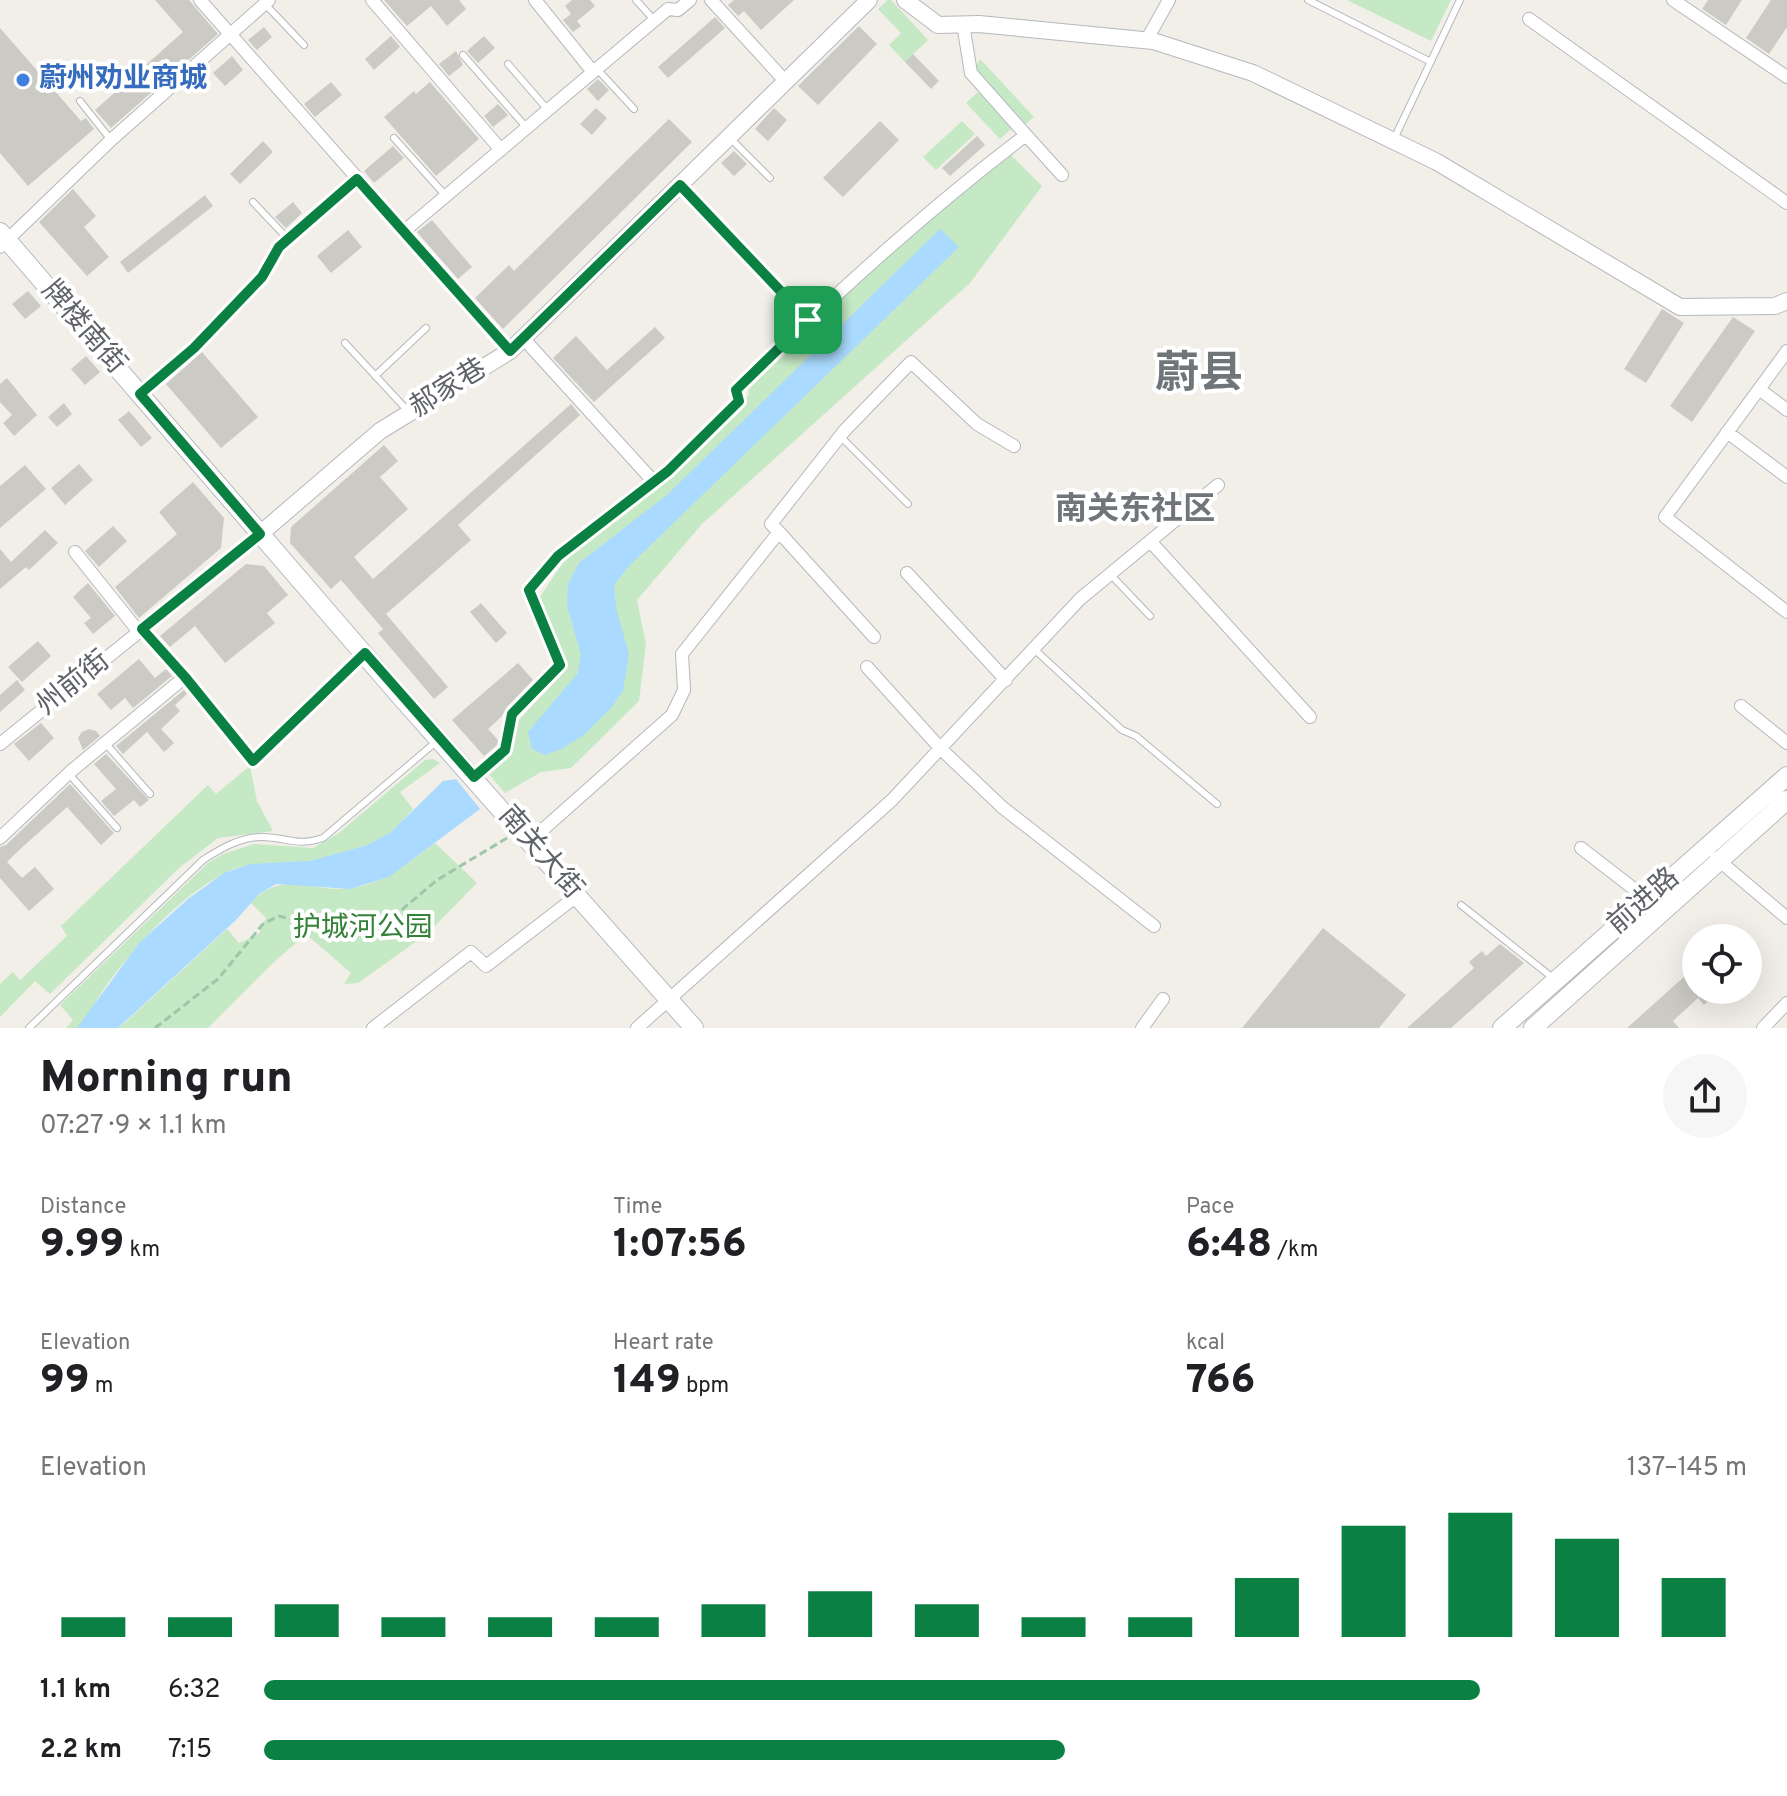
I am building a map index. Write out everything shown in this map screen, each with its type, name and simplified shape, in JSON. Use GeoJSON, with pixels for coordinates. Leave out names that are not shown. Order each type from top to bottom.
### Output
{"type":"FeatureCollection","features":[{"type":"Feature","properties":{"kind":"main road","name":"牌楼南街"},"geometry":{"type":"LineString","coordinates":[[3,240],[260,534]]}},
{"type":"Feature","properties":{"kind":"main road","name":"南关大街"},"geometry":{"type":"LineString","coordinates":[[260,534],[694,1028]]}},
{"type":"Feature","properties":{"kind":"main road","name":"前进路"},"geometry":{"type":"LineString","coordinates":[[1502,1028],[1787,776]]}},
{"type":"Feature","properties":{"kind":"main road","name":"前进路"},"geometry":{"type":"LineString","coordinates":[[1533,1028],[1787,800]]}},
{"type":"Feature","properties":{"kind":"street"},"geometry":{"type":"LineString","coordinates":[[200,0],[510,351]]}},
{"type":"Feature","properties":{"kind":"street"},"geometry":{"type":"LineString","coordinates":[[372,0],[501,150]]}},
{"type":"Feature","properties":{"kind":"street"},"geometry":{"type":"LineString","coordinates":[[535,0],[595,71]]}},
{"type":"Feature","properties":{"kind":"street"},"geometry":{"type":"LineString","coordinates":[[403,232],[668,9],[678,10],[690,0]]}},
{"type":"Feature","properties":{"kind":"street"},"geometry":{"type":"LineString","coordinates":[[711,0],[786,82]]}},
{"type":"Feature","properties":{"kind":"street","name":"郝家巷"},"geometry":{"type":"LineString","coordinates":[[260,534],[380,431],[510,351],[869,0]]}},
{"type":"Feature","properties":{"kind":"street"},"geometry":{"type":"LineString","coordinates":[[905,0],[938,25],[963,24],[1146,41],[1253,73],[1437,162],[1680,307],[1775,306],[1787,301]]}},
{"type":"Feature","properties":{"kind":"street"},"geometry":{"type":"LineString","coordinates":[[1146,41],[1169,0]]}},
{"type":"Feature","properties":{"kind":"street"},"geometry":{"type":"LineString","coordinates":[[1673,0],[1787,77]]}},
{"type":"Feature","properties":{"kind":"street"},"geometry":{"type":"LineString","coordinates":[[3,240],[267,2]]}},
{"type":"Feature","properties":{"kind":"street"},"geometry":{"type":"LineString","coordinates":[[1529,19],[1787,203]]}},
{"type":"Feature","properties":{"kind":"street"},"geometry":{"type":"LineString","coordinates":[[963,24],[971,73],[1062,175]]}},
{"type":"Feature","properties":{"kind":"street"},"geometry":{"type":"LineString","coordinates":[[474,777],[505,750],[512,714],[560,665],[529,590],[558,556],[668,471],[739,401],[736,390],[808,320],[968,179],[1026,135]]}},
{"type":"Feature","properties":{"kind":"street"},"geometry":{"type":"LineString","coordinates":[[140,394],[194,348],[262,277],[279,247],[357,179]]}},
{"type":"Feature","properties":{"kind":"street"},"geometry":{"type":"LineString","coordinates":[[680,185],[808,320]]}},
{"type":"Feature","properties":{"kind":"street"},"geometry":{"type":"LineString","coordinates":[[523,338],[654,482]]}},
{"type":"Feature","properties":{"kind":"street"},"geometry":{"type":"LineString","coordinates":[[1787,351],[1665,517],[1787,612]]}},
{"type":"Feature","properties":{"kind":"street"},"geometry":{"type":"LineString","coordinates":[[874,637],[771,524],[840,436],[911,362],[977,424],[1014,446]]}},
{"type":"Feature","properties":{"kind":"street"},"geometry":{"type":"LineString","coordinates":[[1759,389],[1787,410]]}},
{"type":"Feature","properties":{"kind":"street"},"geometry":{"type":"LineString","coordinates":[[1727,432],[1787,477]]}},
{"type":"Feature","properties":{"kind":"street"},"geometry":{"type":"LineString","coordinates":[[637,1028],[892,800],[1080,599],[1218,485]]}},
{"type":"Feature","properties":{"kind":"street"},"geometry":{"type":"LineString","coordinates":[[526,836],[672,715],[684,690],[682,654],[779,532]]}},
{"type":"Feature","properties":{"kind":"street","name":"州前街"},"geometry":{"type":"LineString","coordinates":[[0,744],[260,534]]}},
{"type":"Feature","properties":{"kind":"street"},"geometry":{"type":"LineString","coordinates":[[1150,541],[1310,717]]}},
{"type":"Feature","properties":{"kind":"street"},"geometry":{"type":"LineString","coordinates":[[75,552],[185,677],[253,761],[365,653]]}},
{"type":"Feature","properties":{"kind":"street"},"geometry":{"type":"LineString","coordinates":[[907,573],[1006,680]]}},
{"type":"Feature","properties":{"kind":"street"},"geometry":{"type":"LineString","coordinates":[[867,667],[941,749],[1002,807],[1154,926]]}},
{"type":"Feature","properties":{"kind":"street"},"geometry":{"type":"LineString","coordinates":[[0,838],[69,774],[185,677]]}},
{"type":"Feature","properties":{"kind":"street"},"geometry":{"type":"LineString","coordinates":[[1741,706],[1787,743]]}},
{"type":"Feature","properties":{"kind":"street"},"geometry":{"type":"LineString","coordinates":[[1581,848],[1647,899]]}},
{"type":"Feature","properties":{"kind":"street"},"geometry":{"type":"LineString","coordinates":[[1703,850],[1720,860],[1787,918]]}},
{"type":"Feature","properties":{"kind":"street"},"geometry":{"type":"LineString","coordinates":[[373,1028],[471,952],[486,966],[578,895]]}},
{"type":"Feature","properties":{"kind":"street"},"geometry":{"type":"LineString","coordinates":[[1149,1026],[1163,999]]}},
{"type":"Feature","properties":{"kind":"street"},"geometry":{"type":"LineString","coordinates":[[1763,1028],[1787,1003]]}},
{"type":"Feature","properties":{"kind":"lane"},"geometry":{"type":"LineString","coordinates":[[636,0],[655,21]]}},
{"type":"Feature","properties":{"kind":"lane"},"geometry":{"type":"LineString","coordinates":[[1308,0],[1431,62]]}},
{"type":"Feature","properties":{"kind":"lane"},"geometry":{"type":"LineString","coordinates":[[1392,142],[1460,0]]}},
{"type":"Feature","properties":{"kind":"lane"},"geometry":{"type":"LineString","coordinates":[[267,2],[304,45]]}},
{"type":"Feature","properties":{"kind":"lane"},"geometry":{"type":"LineString","coordinates":[[463,55],[527,128]]}},
{"type":"Feature","properties":{"kind":"lane"},"geometry":{"type":"LineString","coordinates":[[508,64],[548,110]]}},
{"type":"Feature","properties":{"kind":"lane"},"geometry":{"type":"LineString","coordinates":[[595,71],[634,109]]}},
{"type":"Feature","properties":{"kind":"lane"},"geometry":{"type":"LineString","coordinates":[[80,101],[111,140]]}},
{"type":"Feature","properties":{"kind":"lane"},"geometry":{"type":"LineString","coordinates":[[729,137],[770,178]]}},
{"type":"Feature","properties":{"kind":"lane"},"geometry":{"type":"LineString","coordinates":[[394,138],[446,196]]}},
{"type":"Feature","properties":{"kind":"lane"},"geometry":{"type":"LineString","coordinates":[[253,202],[288,239]]}},
{"type":"Feature","properties":{"kind":"lane"},"geometry":{"type":"LineString","coordinates":[[375,376],[426,328]]}},
{"type":"Feature","properties":{"kind":"lane"},"geometry":{"type":"LineString","coordinates":[[345,343],[410,413]]}},
{"type":"Feature","properties":{"kind":"lane"},"geometry":{"type":"LineString","coordinates":[[840,436],[908,504]]}},
{"type":"Feature","properties":{"kind":"lane"},"geometry":{"type":"LineString","coordinates":[[1110,574],[1150,616]]}},
{"type":"Feature","properties":{"kind":"lane"},"geometry":{"type":"LineString","coordinates":[[1034,649],[1122,730],[1136,736],[1217,804]]}},
{"type":"Feature","properties":{"kind":"lane"},"geometry":{"type":"LineString","coordinates":[[29,1028],[203,860],[226,845],[259,837],[306,844],[323,838],[440,738]]}},
{"type":"Feature","properties":{"kind":"lane"},"geometry":{"type":"LineString","coordinates":[[106,744],[150,794]]}},
{"type":"Feature","properties":{"kind":"lane"},"geometry":{"type":"LineString","coordinates":[[69,774],[117,828]]}},
{"type":"Feature","properties":{"kind":"lane"},"geometry":{"type":"LineString","coordinates":[[1461,905],[1556,980]]}},
{"type":"Feature","properties":{"kind":"path"},"geometry":{"type":"LineString","coordinates":[[155,1028],[218,979],[263,924],[279,916],[308,924],[369,932],[391,919],[437,880],[526,836]]}},
{"type":"Feature","properties":{"kind":"green space"},"geometry":{"type":"Polygon","coordinates":[[[888,0],[928,40],[905,62],[889,45],[901,33],[878,9],[888,0]]]}},
{"type":"Feature","properties":{"kind":"green space"},"geometry":{"type":"Polygon","coordinates":[[[1347,0],[1451,0],[1431,41],[1347,0]]]}},
{"type":"Feature","properties":{"kind":"green space"},"geometry":{"type":"Polygon","coordinates":[[[980,59],[1034,117],[1026,124],[974,69],[980,59]]]}},
{"type":"Feature","properties":{"kind":"green space"},"geometry":{"type":"Polygon","coordinates":[[[978,92],[1012,128],[1000,139],[966,103],[978,92]]]}},
{"type":"Feature","properties":{"kind":"green space"},"geometry":{"type":"Polygon","coordinates":[[[962,121],[975,134],[936,170],[923,157],[962,121]]]}},
{"type":"Feature","properties":{"kind":"green space"},"geometry":{"type":"Polygon","coordinates":[[[1010,154],[1042,186],[970,283],[702,524],[637,600],[646,644],[639,701],[571,768],[541,772],[505,793],[487,772],[513,748],[516,723],[564,672],[540,597],[562,564],[660,483],[749,395],[748,385],[843,295],[908,236],[1010,154]]]}},
{"type":"Feature","properties":{"kind":"green space","name":"护城河公园"},"geometry":{"type":"Polygon","coordinates":[[[433,759],[440,763],[400,792],[413,809],[395,829],[352,852],[306,862],[253,865],[223,874],[206,884],[146,937],[104,989],[82,1023],[77,1028],[66,1028],[73,1020],[60,1005],[208,863],[223,854],[254,844],[313,848],[339,833],[425,760],[433,759]]]}},
{"type":"Feature","properties":{"kind":"green space","name":"护城河公园"},"geometry":{"type":"Polygon","coordinates":[[[250,766],[257,801],[273,831],[218,838],[180,867],[50,994],[35,981],[0,1017],[0,984],[13,972],[20,980],[67,936],[61,926],[208,785],[216,794],[250,766]]]}},
{"type":"Feature","properties":{"kind":"green space","name":"护城河公园"},"geometry":{"type":"Polygon","coordinates":[[[435,843],[477,883],[428,933],[358,983],[344,984],[351,973],[306,934],[208,1028],[119,1028],[227,929],[239,943],[259,934],[266,918],[251,903],[262,893],[286,884],[338,889],[375,882],[435,843]]]}},
{"type":"Feature","properties":{"kind":"water"},"geometry":{"type":"Polygon","coordinates":[[[940,229],[959,247],[629,566],[614,585],[616,608],[629,654],[623,691],[611,708],[585,734],[562,749],[545,755],[532,749],[528,732],[578,673],[581,654],[567,606],[568,584],[579,563],[667,495],[940,229]]]}},
{"type":"Feature","properties":{"kind":"water"},"geometry":{"type":"Polygon","coordinates":[[[456,779],[480,809],[389,877],[350,889],[276,884],[259,894],[236,920],[118,1028],[77,1028],[139,943],[188,899],[224,873],[250,864],[310,861],[368,845],[391,832],[443,781],[456,779]]]}},
{"type":"Feature","properties":{"kind":"building"},"geometry":{"type":"Polygon","coordinates":[[[155,0],[189,0],[218,34],[111,128],[95,110],[183,32],[155,0]]]}},
{"type":"Feature","properties":{"kind":"building"},"geometry":{"type":"Polygon","coordinates":[[[384,0],[459,0],[466,9],[447,26],[431,6],[407,26],[384,0]]]}},
{"type":"Feature","properties":{"kind":"building"},"geometry":{"type":"Polygon","coordinates":[[[572,0],[590,0],[595,6],[577,21],[581,26],[573,32],[563,20],[571,14],[565,6],[572,0]]]}},
{"type":"Feature","properties":{"kind":"building"},"geometry":{"type":"Polygon","coordinates":[[[734,0],[794,0],[761,30],[744,11],[738,16],[728,5],[734,0]]]}},
{"type":"Feature","properties":{"kind":"building"},"geometry":{"type":"Polygon","coordinates":[[[1708,0],[1742,0],[1726,25],[1702,9],[1708,0]]]}},
{"type":"Feature","properties":{"kind":"building"},"geometry":{"type":"Polygon","coordinates":[[[1771,0],[1787,0],[1787,27],[1769,54],[1746,38],[1771,0]]]}},
{"type":"Feature","properties":{"kind":"building"},"geometry":{"type":"Polygon","coordinates":[[[715,17],[725,28],[668,78],[658,67],[715,17]]]}},
{"type":"Feature","properties":{"kind":"building"},"geometry":{"type":"Polygon","coordinates":[[[859,26],[877,44],[818,105],[798,86],[859,26]]]}},
{"type":"Feature","properties":{"kind":"building"},"geometry":{"type":"Polygon","coordinates":[[[264,27],[272,37],[257,50],[248,40],[264,27]]]}},
{"type":"Feature","properties":{"kind":"building","name":"蔚州劝业商城"},"geometry":{"type":"Polygon","coordinates":[[[0,28],[81,121],[86,118],[94,129],[28,186],[0,153],[0,28]]]}},
{"type":"Feature","properties":{"kind":"building"},"geometry":{"type":"Polygon","coordinates":[[[391,36],[400,47],[374,70],[365,59],[391,36]]]}},
{"type":"Feature","properties":{"kind":"building"},"geometry":{"type":"Polygon","coordinates":[[[484,36],[495,48],[478,63],[467,51],[484,36]]]}},
{"type":"Feature","properties":{"kind":"building"},"geometry":{"type":"Polygon","coordinates":[[[456,51],[463,65],[449,76],[439,64],[456,51]]]}},
{"type":"Feature","properties":{"kind":"building"},"geometry":{"type":"Polygon","coordinates":[[[913,54],[939,81],[931,89],[905,62],[913,54]]]}},
{"type":"Feature","properties":{"kind":"building"},"geometry":{"type":"Polygon","coordinates":[[[232,56],[243,70],[225,86],[213,73],[232,56]]]}},
{"type":"Feature","properties":{"kind":"building"},"geometry":{"type":"Polygon","coordinates":[[[598,79],[609,90],[598,101],[587,89],[598,79]]]}},
{"type":"Feature","properties":{"kind":"building"},"geometry":{"type":"Polygon","coordinates":[[[331,82],[342,95],[315,117],[304,104],[331,82]]]}},
{"type":"Feature","properties":{"kind":"building"},"geometry":{"type":"Polygon","coordinates":[[[430,82],[479,139],[436,176],[384,117],[414,91],[416,94],[430,82]]]}},
{"type":"Feature","properties":{"kind":"building"},"geometry":{"type":"Polygon","coordinates":[[[498,104],[508,115],[493,127],[484,116],[498,104]]]}},
{"type":"Feature","properties":{"kind":"building"},"geometry":{"type":"Polygon","coordinates":[[[596,108],[607,118],[592,135],[580,124],[596,108]]]}},
{"type":"Feature","properties":{"kind":"building"},"geometry":{"type":"Polygon","coordinates":[[[774,108],[787,120],[768,141],[755,129],[774,108]]]}},
{"type":"Feature","properties":{"kind":"building"},"geometry":{"type":"Polygon","coordinates":[[[669,119],[692,142],[503,329],[475,298],[509,265],[514,271],[669,119]]]}},
{"type":"Feature","properties":{"kind":"building"},"geometry":{"type":"Polygon","coordinates":[[[880,121],[899,140],[843,197],[823,178],[880,121]]]}},
{"type":"Feature","properties":{"kind":"building"},"geometry":{"type":"Polygon","coordinates":[[[977,136],[985,145],[950,176],[942,168],[977,136]]]}},
{"type":"Feature","properties":{"kind":"building"},"geometry":{"type":"Polygon","coordinates":[[[263,141],[273,152],[240,184],[230,174],[263,141]]]}},
{"type":"Feature","properties":{"kind":"building"},"geometry":{"type":"Polygon","coordinates":[[[393,146],[404,158],[374,183],[364,171],[393,146]]]}},
{"type":"Feature","properties":{"kind":"building"},"geometry":{"type":"Polygon","coordinates":[[[734,151],[747,164],[734,176],[721,163],[734,151]]]}},
{"type":"Feature","properties":{"kind":"building"},"geometry":{"type":"Polygon","coordinates":[[[73,189],[96,216],[84,227],[109,257],[87,276],[39,222],[73,189]]]}},
{"type":"Feature","properties":{"kind":"building"},"geometry":{"type":"Polygon","coordinates":[[[205,195],[213,206],[128,273],[120,262],[205,195]]]}},
{"type":"Feature","properties":{"kind":"building"},"geometry":{"type":"Polygon","coordinates":[[[293,202],[302,213],[286,228],[275,217],[293,202]]]}},
{"type":"Feature","properties":{"kind":"building"},"geometry":{"type":"Polygon","coordinates":[[[432,220],[472,267],[458,279],[417,232],[432,220]]]}},
{"type":"Feature","properties":{"kind":"building"},"geometry":{"type":"Polygon","coordinates":[[[348,230],[362,247],[331,273],[317,256],[348,230]]]}},
{"type":"Feature","properties":{"kind":"building"},"geometry":{"type":"Polygon","coordinates":[[[28,291],[41,306],[25,319],[12,304],[28,291]]]}},
{"type":"Feature","properties":{"kind":"building"},"geometry":{"type":"Polygon","coordinates":[[[1662,309],[1684,323],[1646,383],[1624,369],[1662,309]]]}},
{"type":"Feature","properties":{"kind":"building"},"geometry":{"type":"Polygon","coordinates":[[[1733,317],[1755,331],[1692,422],[1670,406],[1733,317]]]}},
{"type":"Feature","properties":{"kind":"building"},"geometry":{"type":"Polygon","coordinates":[[[655,327],[665,338],[594,402],[553,358],[576,336],[607,370],[655,327]]]}},
{"type":"Feature","properties":{"kind":"building"},"geometry":{"type":"Polygon","coordinates":[[[202,352],[258,417],[221,448],[166,384],[202,352]]]}},
{"type":"Feature","properties":{"kind":"building"},"geometry":{"type":"Polygon","coordinates":[[[86,356],[100,372],[85,385],[71,369],[86,356]]]}},
{"type":"Feature","properties":{"kind":"building"},"geometry":{"type":"Polygon","coordinates":[[[7,378],[37,415],[14,436],[3,423],[12,415],[0,402],[0,384],[7,378]]]}},
{"type":"Feature","properties":{"kind":"building"},"geometry":{"type":"Polygon","coordinates":[[[64,403],[72,414],[57,427],[48,417],[64,403]]]}},
{"type":"Feature","properties":{"kind":"building"},"geometry":{"type":"Polygon","coordinates":[[[571,404],[580,415],[458,525],[471,540],[386,614],[448,687],[434,699],[378,633],[383,629],[341,580],[331,589],[290,543],[291,527],[384,445],[398,461],[380,477],[408,509],[354,557],[373,579],[571,404]]]}},
{"type":"Feature","properties":{"kind":"building"},"geometry":{"type":"Polygon","coordinates":[[[129,411],[152,438],[141,447],[118,420],[129,411]]]}},
{"type":"Feature","properties":{"kind":"building"},"geometry":{"type":"Polygon","coordinates":[[[79,464],[93,480],[65,505],[51,488],[79,464]]]}},
{"type":"Feature","properties":{"kind":"building"},"geometry":{"type":"Polygon","coordinates":[[[25,465],[46,489],[0,528],[0,486],[25,465]]]}},
{"type":"Feature","properties":{"kind":"building"},"geometry":{"type":"Polygon","coordinates":[[[193,482],[224,518],[221,548],[139,618],[115,587],[177,534],[159,512],[193,482]]]}},
{"type":"Feature","properties":{"kind":"building"},"geometry":{"type":"Polygon","coordinates":[[[113,526],[127,541],[99,567],[85,551],[113,526]]]}},
{"type":"Feature","properties":{"kind":"building"},"geometry":{"type":"Polygon","coordinates":[[[45,530],[58,543],[29,570],[26,567],[0,589],[0,549],[11,562],[45,530]]]}},
{"type":"Feature","properties":{"kind":"building"},"geometry":{"type":"Polygon","coordinates":[[[246,564],[264,566],[288,595],[267,613],[275,623],[225,663],[195,626],[170,647],[160,636],[246,564]]]}},
{"type":"Feature","properties":{"kind":"building"},"geometry":{"type":"Polygon","coordinates":[[[88,583],[115,616],[93,634],[84,623],[91,618],[73,597],[88,583]]]}},
{"type":"Feature","properties":{"kind":"building"},"geometry":{"type":"Polygon","coordinates":[[[481,603],[507,633],[496,643],[470,612],[481,603]]]}},
{"type":"Feature","properties":{"kind":"building"},"geometry":{"type":"Polygon","coordinates":[[[38,641],[51,656],[22,682],[8,667],[38,641]]]}},
{"type":"Feature","properties":{"kind":"building"},"geometry":{"type":"Polygon","coordinates":[[[139,659],[155,678],[166,669],[172,676],[133,708],[125,698],[111,710],[97,694],[139,659]]]}},
{"type":"Feature","properties":{"kind":"building"},"geometry":{"type":"Polygon","coordinates":[[[518,663],[533,680],[488,729],[498,740],[497,745],[484,756],[452,720],[518,663]]]}},
{"type":"Feature","properties":{"kind":"building"},"geometry":{"type":"Polygon","coordinates":[[[17,680],[25,690],[0,712],[0,695],[17,680]]]}},
{"type":"Feature","properties":{"kind":"building"},"geometry":{"type":"Polygon","coordinates":[[[184,690],[187,694],[175,705],[180,711],[161,729],[174,743],[164,752],[147,732],[123,754],[116,746],[184,690]]]}},
{"type":"Feature","properties":{"kind":"building"},"geometry":{"type":"Polygon","coordinates":[[[41,723],[54,738],[29,761],[14,744],[41,723]]]}},
{"type":"Feature","properties":{"kind":"building"},"geometry":{"type":"Polygon","coordinates":[[[89,729],[100,736],[83,750],[78,738],[89,729]]]}},
{"type":"Feature","properties":{"kind":"building"},"geometry":{"type":"Polygon","coordinates":[[[106,754],[149,800],[140,807],[134,800],[114,816],[101,801],[116,789],[94,764],[106,754]]]}},
{"type":"Feature","properties":{"kind":"building"},"geometry":{"type":"Polygon","coordinates":[[[70,784],[114,833],[101,845],[67,807],[17,852],[7,862],[22,878],[35,867],[54,889],[29,911],[0,878],[0,847],[6,845],[70,784]]]}},
{"type":"Feature","properties":{"kind":"building"},"geometry":{"type":"Polygon","coordinates":[[[1323,928],[1406,995],[1379,1028],[1242,1028],[1323,928]]]}},
{"type":"Feature","properties":{"kind":"building"},"geometry":{"type":"Polygon","coordinates":[[[1500,944],[1524,963],[1451,1028],[1407,1028],[1474,968],[1469,962],[1482,951],[1486,956],[1500,944]]]}},
{"type":"Feature","properties":{"kind":"building"},"geometry":{"type":"Polygon","coordinates":[[[1682,979],[1682,1004],[1691,1004],[1673,1021],[1679,1028],[1627,1028],[1682,979]]]}},
{"type":"Feature","properties":{"kind":"place","name":"蔚州劝业商城"},"geometry":{"type":"Point","coordinates":[23,80]}},
{"type":"Feature","properties":{"kind":"district","name":"蔚县"},"geometry":{"type":"Point","coordinates":[1199,376]}},
{"type":"Feature","properties":{"kind":"district","name":"南关东社区"},"geometry":{"type":"Point","coordinates":[1135,511]}},
{"type":"Feature","properties":{"kind":"route"},"geometry":{"type":"LineString","coordinates":[[357,179],[510,351],[680,185],[808,320],[736,390],[739,401],[668,471],[558,556],[529,590],[560,665],[512,714],[505,750],[474,777],[365,653],[253,761],[142,629],[260,534],[140,394],[194,348],[262,277],[279,247],[357,179]]}}]}
